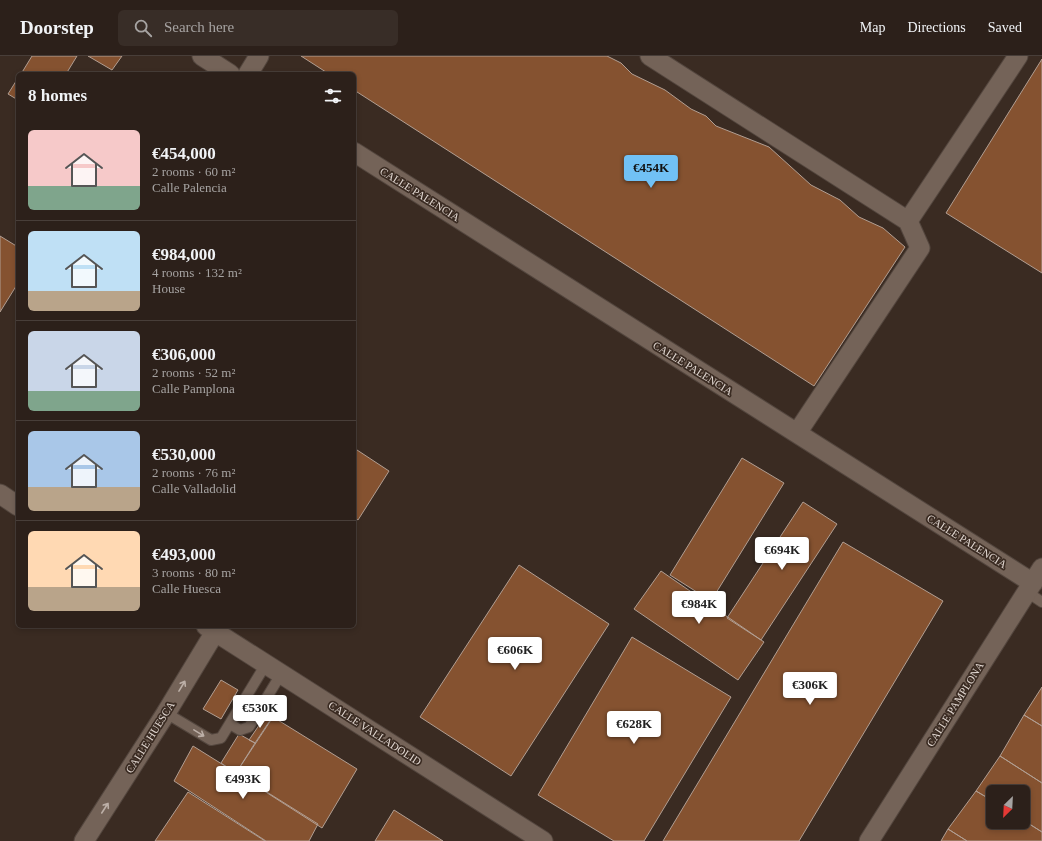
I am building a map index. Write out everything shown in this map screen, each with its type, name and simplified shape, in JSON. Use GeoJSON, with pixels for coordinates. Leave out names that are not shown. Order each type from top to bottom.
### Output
{"type":"FeatureCollection","features":[{"type":"Feature","properties":{"kind":"street"},"geometry":{"type":"LineString","coordinates":[[202,56],[227,72]]}},
{"type":"Feature","properties":{"kind":"street"},"geometry":{"type":"LineString","coordinates":[[249,72],[259,56]]}},
{"type":"Feature","properties":{"kind":"street"},"geometry":{"type":"LineString","coordinates":[[650,56],[908,221],[920,248],[797,433]]}},
{"type":"Feature","properties":{"kind":"street"},"geometry":{"type":"LineString","coordinates":[[908,221],[1018,56]]}},
{"type":"Feature","properties":{"kind":"street","name":"CALLE PALENCIA"},"geometry":{"type":"LineString","coordinates":[[356,153],[1036,586]]}},
{"type":"Feature","properties":{"kind":"street"},"geometry":{"type":"LineString","coordinates":[[0,494],[16,505]]}},
{"type":"Feature","properties":{"kind":"street","name":"CALLE PAMPLONA"},"geometry":{"type":"LineString","coordinates":[[869,841],[1036,586]]}},
{"type":"Feature","properties":{"kind":"street","name":"CALLE VALLADOLID"},"geometry":{"type":"LineString","coordinates":[[210,629],[543,841]]}},
{"type":"Feature","properties":{"kind":"street","name":"CALLE HUESCA"},"geometry":{"type":"LineString","coordinates":[[84,841],[166,713],[210,629]]}},
{"type":"Feature","properties":{"kind":"lane"},"geometry":{"type":"LineString","coordinates":[[230,724],[240,730],[249,727],[274,669]]}},
{"type":"Feature","properties":{"kind":"lane"},"geometry":{"type":"LineString","coordinates":[[166,713],[211,740],[221,738],[230,724],[274,669]]}},
{"type":"Feature","properties":{"kind":"building"},"geometry":{"type":"Polygon","coordinates":[[[32,56],[77,56],[67,72],[22,72],[32,56]]]}},
{"type":"Feature","properties":{"kind":"building"},"geometry":{"type":"Polygon","coordinates":[[[88,56],[122,56],[112,70],[88,56]]]}},
{"type":"Feature","properties":{"kind":"building"},"geometry":{"type":"Polygon","coordinates":[[[301,56],[607,56],[621,63],[632,74],[665,90],[691,109],[706,116],[716,126],[769,147],[811,185],[840,200],[859,217],[883,228],[905,247],[814,386],[356,91],[356,72],[326,72],[301,56]]]}},
{"type":"Feature","properties":{"kind":"building"},"geometry":{"type":"Polygon","coordinates":[[[1042,59],[1042,273],[946,213],[1042,59]]]}},
{"type":"Feature","properties":{"kind":"building"},"geometry":{"type":"Polygon","coordinates":[[[16,81],[16,99],[8,94],[16,81]]]}},
{"type":"Feature","properties":{"kind":"building"},"geometry":{"type":"Polygon","coordinates":[[[0,236],[16,246],[16,286],[0,312],[0,236]]]}},
{"type":"Feature","properties":{"kind":"building"},"geometry":{"type":"Polygon","coordinates":[[[356,449],[389,471],[358,520],[356,518],[356,449]]]}},
{"type":"Feature","properties":{"kind":"building"},"geometry":{"type":"Polygon","coordinates":[[[742,458],[784,483],[711,601],[670,575],[742,458]]]}},
{"type":"Feature","properties":{"kind":"building"},"geometry":{"type":"Polygon","coordinates":[[[803,502],[837,524],[761,640],[727,618],[803,502]]]}},
{"type":"Feature","properties":{"kind":"building"},"geometry":{"type":"Polygon","coordinates":[[[843,542],[943,601],[799,841],[663,841],[843,542]]]}},
{"type":"Feature","properties":{"kind":"building"},"geometry":{"type":"Polygon","coordinates":[[[519,565],[609,624],[511,776],[420,717],[519,565]]]}},
{"type":"Feature","properties":{"kind":"building"},"geometry":{"type":"Polygon","coordinates":[[[661,571],[764,642],[738,680],[634,609],[661,571]]]}},
{"type":"Feature","properties":{"kind":"building"},"geometry":{"type":"Polygon","coordinates":[[[632,637],[731,697],[644,841],[614,841],[538,795],[632,637]]]}},
{"type":"Feature","properties":{"kind":"building"},"geometry":{"type":"Polygon","coordinates":[[[221,680],[238,690],[221,719],[203,709],[221,680]]]}},
{"type":"Feature","properties":{"kind":"building"},"geometry":{"type":"Polygon","coordinates":[[[1042,687],[1042,726],[1024,715],[1042,687]]]}},
{"type":"Feature","properties":{"kind":"building"},"geometry":{"type":"Polygon","coordinates":[[[266,715],[271,719],[255,743],[249,740],[266,715]]]}},
{"type":"Feature","properties":{"kind":"building"},"geometry":{"type":"Polygon","coordinates":[[[1024,715],[1042,726],[1042,783],[1000,756],[1024,715]]]}},
{"type":"Feature","properties":{"kind":"building"},"geometry":{"type":"Polygon","coordinates":[[[273,717],[357,769],[322,828],[236,773],[273,717]]]}},
{"type":"Feature","properties":{"kind":"building"},"geometry":{"type":"Polygon","coordinates":[[[239,734],[255,743],[236,773],[221,763],[239,734]]]}},
{"type":"Feature","properties":{"kind":"building"},"geometry":{"type":"Polygon","coordinates":[[[193,746],[318,824],[309,841],[266,841],[174,781],[193,746]]]}},
{"type":"Feature","properties":{"kind":"building"},"geometry":{"type":"Polygon","coordinates":[[[1000,756],[1042,783],[1042,832],[1030,824],[1030,785],[986,785],[986,797],[976,791],[1000,756]]]}},
{"type":"Feature","properties":{"kind":"building"},"geometry":{"type":"Polygon","coordinates":[[[976,791],[986,797],[986,829],[1030,829],[1030,824],[1042,832],[1042,841],[967,841],[948,829],[976,791]]]}},
{"type":"Feature","properties":{"kind":"building"},"geometry":{"type":"Polygon","coordinates":[[[188,792],[265,841],[155,841],[188,792]]]}},
{"type":"Feature","properties":{"kind":"building"},"geometry":{"type":"Polygon","coordinates":[[[394,810],[443,841],[375,841],[394,810]]]}},
{"type":"Feature","properties":{"kind":"building"},"geometry":{"type":"Polygon","coordinates":[[[948,829],[967,841],[941,841],[948,829]]]}}]}
